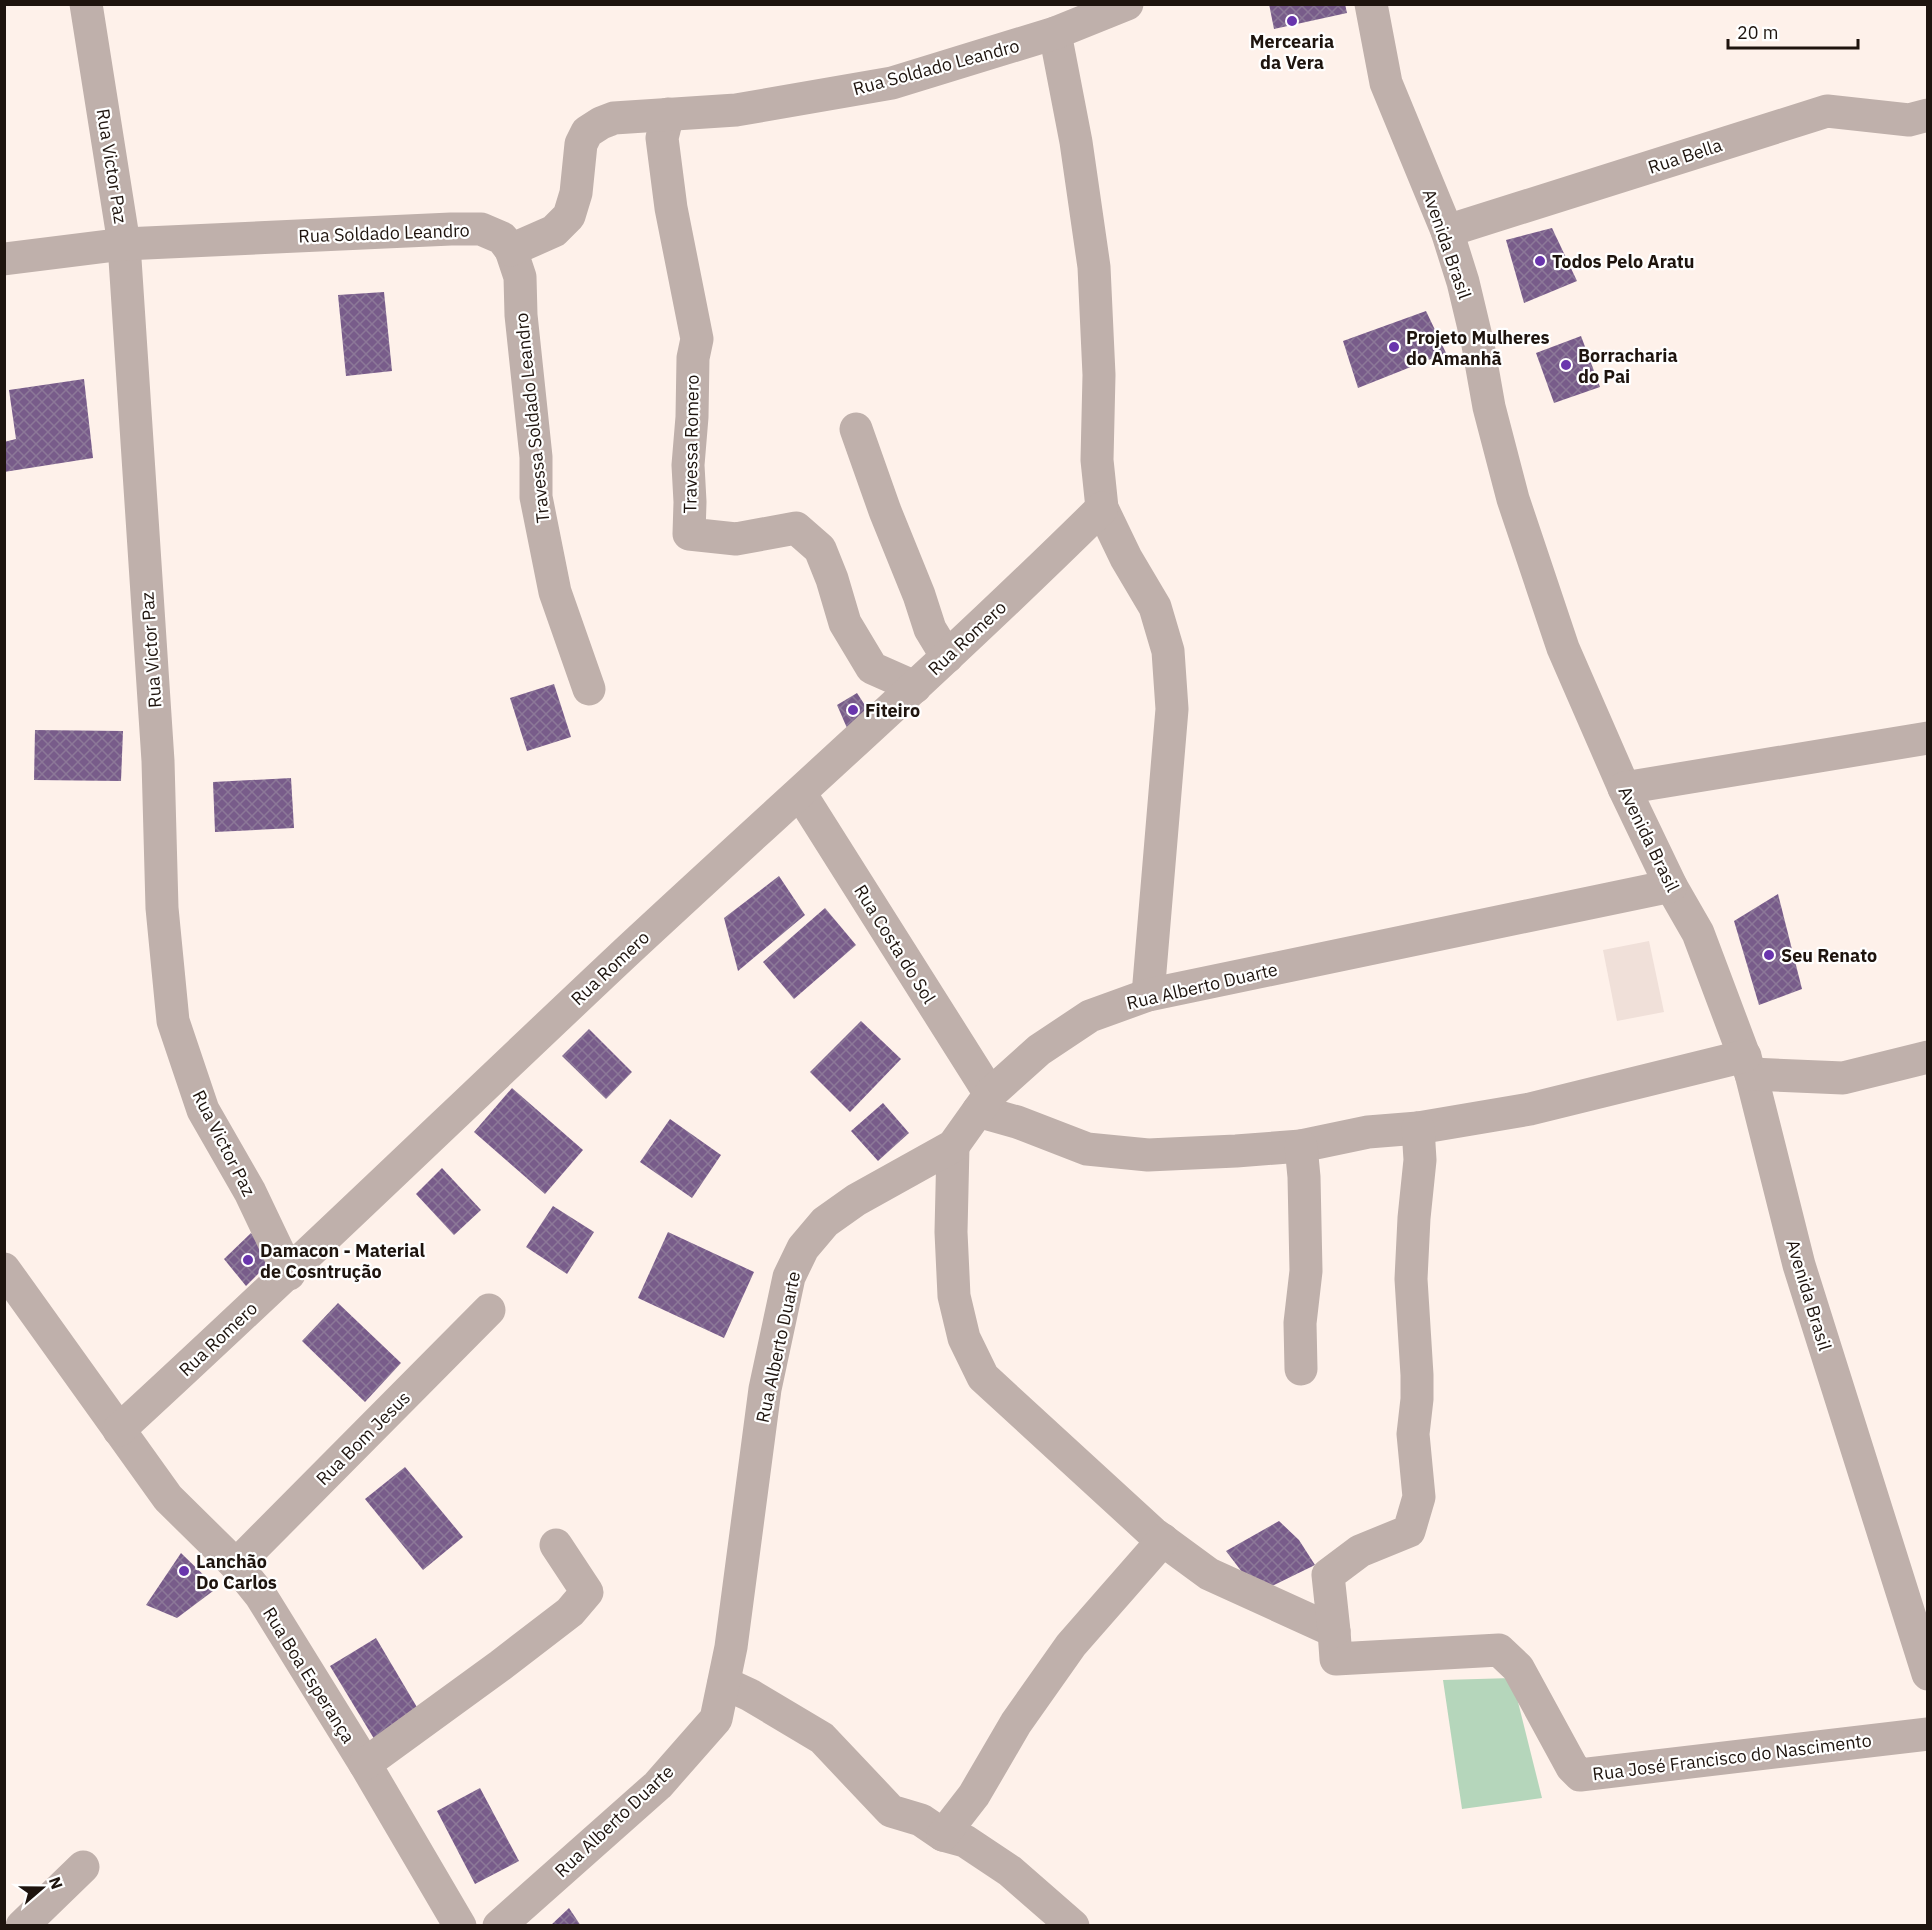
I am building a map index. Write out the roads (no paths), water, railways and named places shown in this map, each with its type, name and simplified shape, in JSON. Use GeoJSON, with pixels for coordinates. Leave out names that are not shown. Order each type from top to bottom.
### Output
{"type":"FeatureCollection","features":[{"type":"Feature","properties":{"kind":"street","name":"Rua Victor Paz"},"geometry":{"type":"LineString","coordinates":[[86,4],[124,244],[158,761],[162,908],[173,1021],[203,1110],[250,1192],[289,1274]]}},
{"type":"Feature","properties":{"kind":"street","name":"Rua Soldado Leandro"},"geometry":{"type":"LineString","coordinates":[[4,260],[124,244],[481,229],[502,238],[511,250],[554,231],[569,216],[576,193],[580,144],[587,132],[601,123],[614,118],[736,110],[892,83],[1055,33],[1127,4]]}},
{"type":"Feature","properties":{"kind":"street","name":"Avenida Brasil"},"geometry":{"type":"LineString","coordinates":[[1371,4],[1386,83],[1447,231],[1463,282],[1478,345],[1489,407],[1513,499],[1563,648],[1624,788],[1671,886],[1698,933],[1748,1065],[1799,1264],[1928,1674]]}},
{"type":"Feature","properties":{"kind":"street"},"geometry":{"type":"LineString","coordinates":[[1055,33],[1076,142],[1094,267],[1099,375],[1097,460],[1102,508],[1126,558],[1155,607],[1168,651],[1172,709],[1148,994]]}},
{"type":"Feature","properties":{"kind":"street","name":"Rua Bella"},"geometry":{"type":"LineString","coordinates":[[1447,231],[1827,111],[1909,120],[1928,116]]}},
{"type":"Feature","properties":{"kind":"street","name":"Travessa Romero"},"geometry":{"type":"LineString","coordinates":[[668,114],[662,138],[671,208],[697,339],[693,358],[692,417],[687,465],[690,502],[689,534],[736,539],[796,528],[820,549],[845,623],[872,668],[915,687]]}},
{"type":"Feature","properties":{"kind":"street","name":"Travessa Soldado Leandro"},"geometry":{"type":"LineString","coordinates":[[511,250],[520,278],[521,315],[536,457],[536,497],[555,592],[589,689]]}},
{"type":"Feature","properties":{"kind":"street"},"geometry":{"type":"LineString","coordinates":[[856,429],[930,629],[947,657]]}},
{"type":"Feature","properties":{"kind":"street","name":"Rua Romero"},"geometry":{"type":"LineString","coordinates":[[120,1430],[289,1274],[623,956],[947,657],[1102,508]]}},
{"type":"Feature","properties":{"kind":"street"},"geometry":{"type":"LineString","coordinates":[[1624,788],[1928,738]]}},
{"type":"Feature","properties":{"kind":"street","name":"Rua Costa do Sol"},"geometry":{"type":"LineString","coordinates":[[800,793],[984,1103]]}},
{"type":"Feature","properties":{"kind":"street","name":"Rua Alberto Duarte"},"geometry":{"type":"LineString","coordinates":[[499,1926],[658,1785],[716,1719],[731,1647],[765,1389],[789,1277],[804,1248],[825,1222],[856,1200],[953,1146],[984,1103],[1039,1050],[1090,1016],[1148,994],[1671,886]]}},
{"type":"Feature","properties":{"kind":"street"},"geometry":{"type":"LineString","coordinates":[[984,1103],[1017,1122],[1087,1149],[1148,1155],[1236,1151],[1302,1146],[1368,1132],[1418,1128],[1530,1109],[1748,1065],[1843,1078],[1928,1057]]}},
{"type":"Feature","properties":{"kind":"street"},"geometry":{"type":"LineString","coordinates":[[1334,1631],[1328,1575],[1360,1551],[1409,1531],[1419,1497],[1413,1434],[1417,1387],[1411,1278],[1420,1160],[1418,1128]]}},
{"type":"Feature","properties":{"kind":"street"},"geometry":{"type":"LineString","coordinates":[[953,1146],[951,1232],[954,1296],[964,1338],[983,1377],[1153,1533],[1209,1574],[1334,1631]]}},
{"type":"Feature","properties":{"kind":"street"},"geometry":{"type":"LineString","coordinates":[[1301,1370],[1300,1323],[1306,1271],[1302,1146]]}},
{"type":"Feature","properties":{"kind":"street","name":"Rua Boa Esperança"},"geometry":{"type":"LineString","coordinates":[[4,1269],[168,1498],[236,1565],[261,1596],[460,1926]]}},
{"type":"Feature","properties":{"kind":"street","name":"Rua Bom Jesus"},"geometry":{"type":"LineString","coordinates":[[236,1565],[489,1310]]}},
{"type":"Feature","properties":{"kind":"street"},"geometry":{"type":"LineString","coordinates":[[943,1835],[974,1795],[1016,1723],[1071,1645],[1163,1540]]}},
{"type":"Feature","properties":{"kind":"street"},"geometry":{"type":"LineString","coordinates":[[364,1764],[570,1612],[587,1592],[556,1545]]}},
{"type":"Feature","properties":{"kind":"street","name":"Rua José Francisco do Nascimento"},"geometry":{"type":"LineString","coordinates":[[1334,1631],[1336,1659],[1499,1650],[1518,1668],[1572,1767],[1580,1774],[1928,1734]]}},
{"type":"Feature","properties":{"kind":"street"},"geometry":{"type":"LineString","coordinates":[[724,1683],[750,1695],[822,1738],[891,1811],[921,1820],[943,1835],[965,1841],[1010,1871],[1073,1926]]}},
{"type":"Feature","properties":{"kind":"street"},"geometry":{"type":"LineString","coordinates":[[22,1926],[83,1867]]}},
{"type":"Feature","properties":{"kind":"place","name":"Mercearia da Vera"},"geometry":{"type":"Point","coordinates":[1292,21]}},
{"type":"Feature","properties":{"kind":"place","name":"Todos Pelo Aratu"},"geometry":{"type":"Point","coordinates":[1540,261]}},
{"type":"Feature","properties":{"kind":"place","name":"Projeto Mulheres do Amanhã"},"geometry":{"type":"Point","coordinates":[1394,347]}},
{"type":"Feature","properties":{"kind":"place","name":"Borracharia do Pai"},"geometry":{"type":"Point","coordinates":[1566,365]}},
{"type":"Feature","properties":{"kind":"place","name":"Fiteiro"},"geometry":{"type":"Point","coordinates":[853,710]}},
{"type":"Feature","properties":{"kind":"place","name":"Seu Renato"},"geometry":{"type":"Point","coordinates":[1769,955]}},
{"type":"Feature","properties":{"kind":"place","name":"Damacon - Material de Cosntrução"},"geometry":{"type":"Point","coordinates":[248,1260]}},
{"type":"Feature","properties":{"kind":"place","name":"Lanchão Do Carlos"},"geometry":{"type":"Point","coordinates":[184,1571]}}]}
